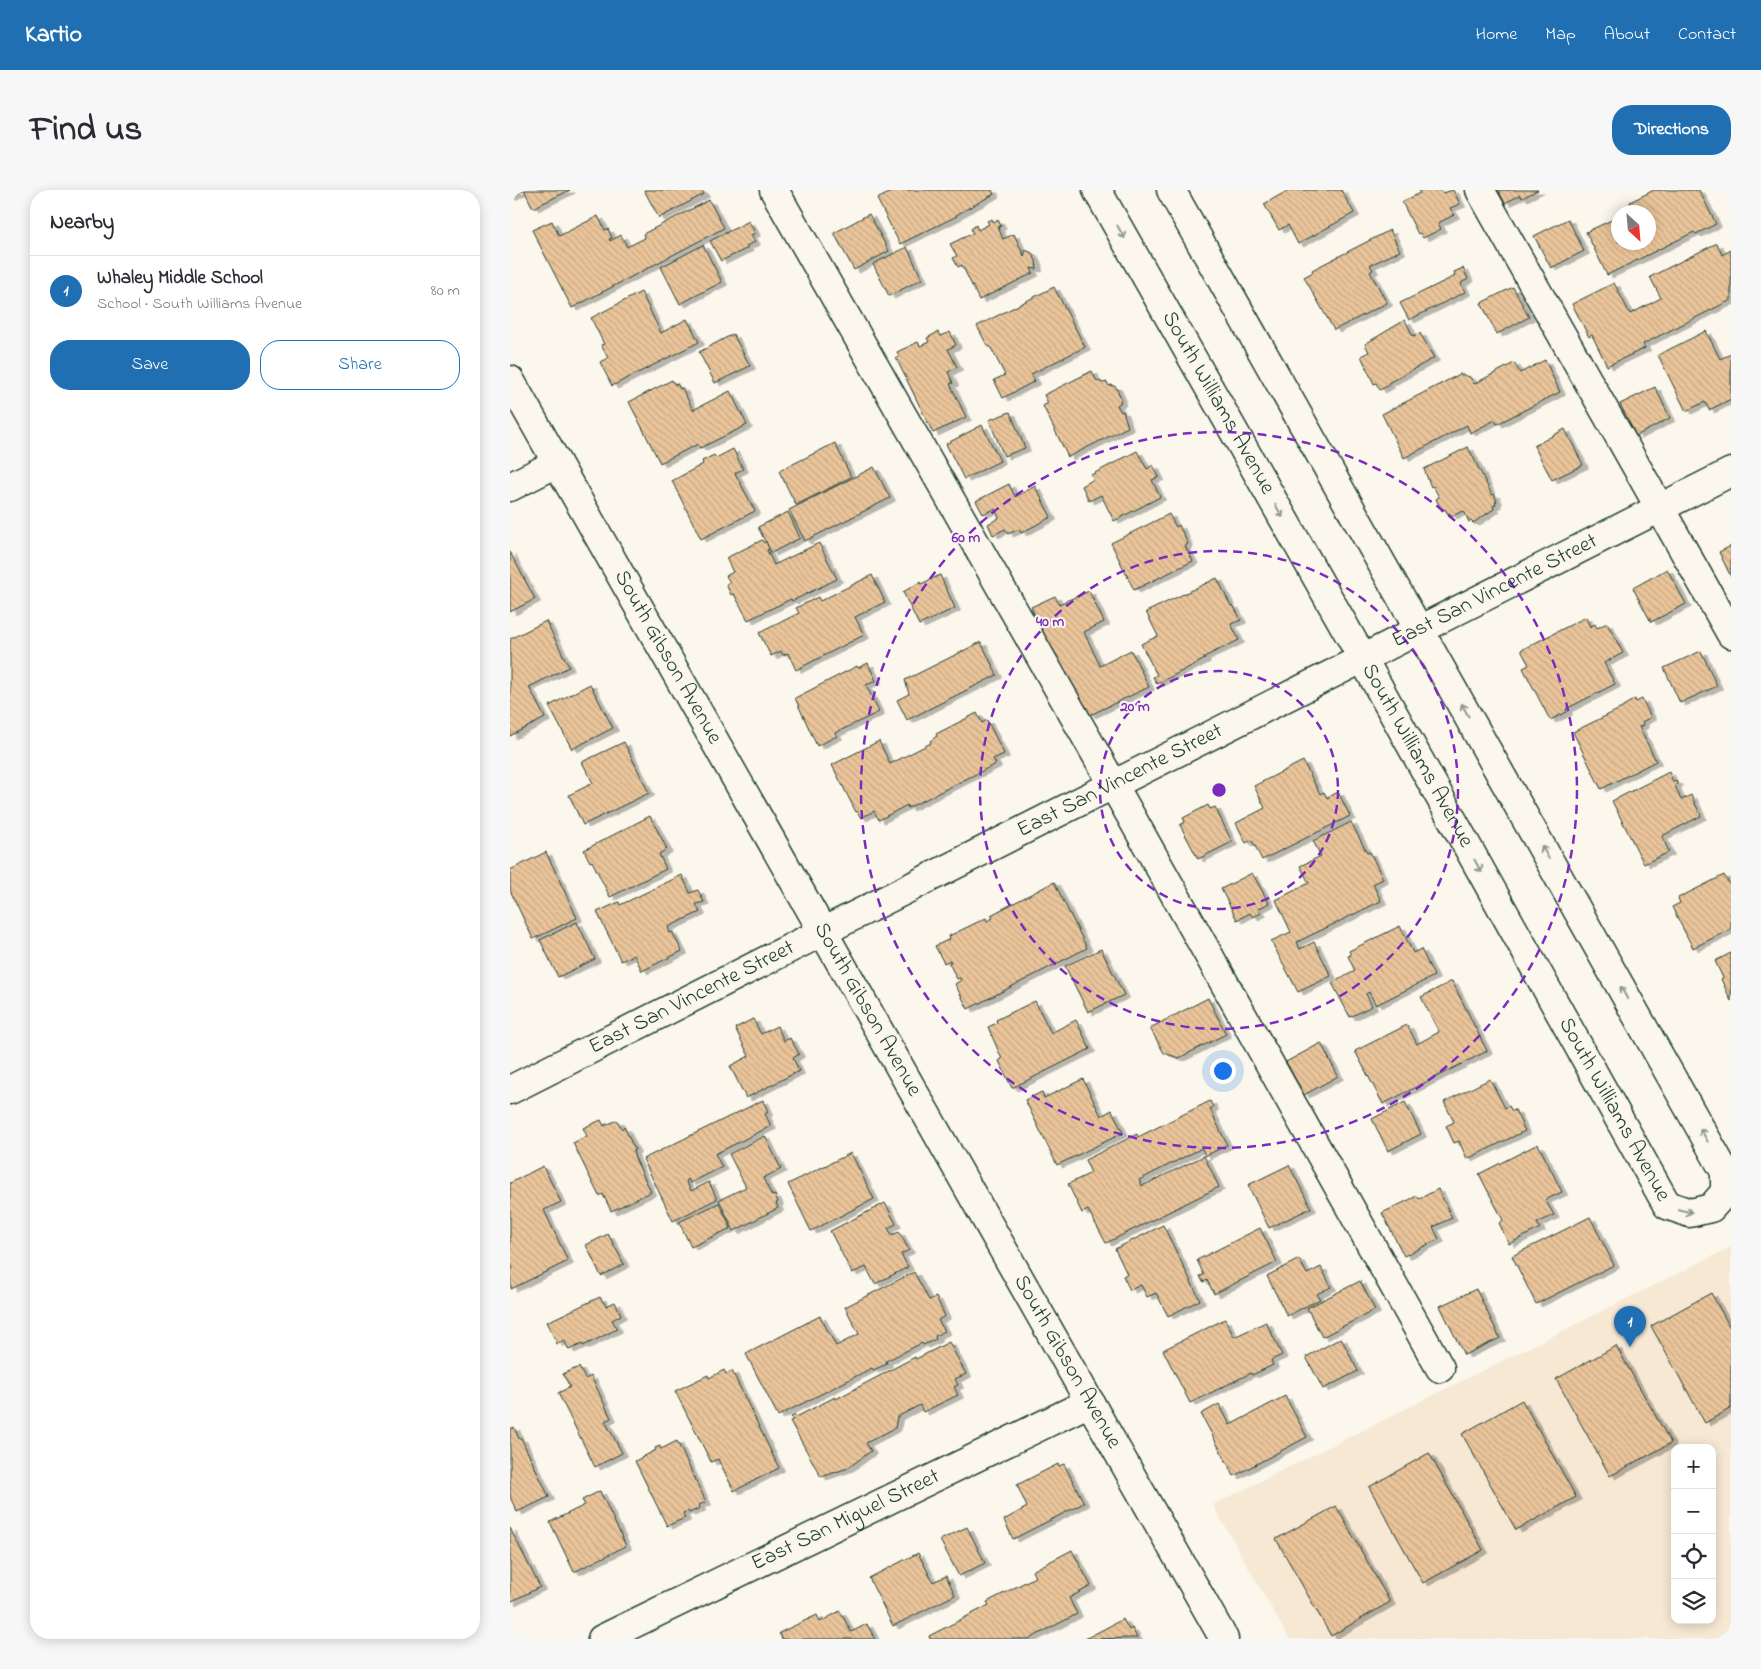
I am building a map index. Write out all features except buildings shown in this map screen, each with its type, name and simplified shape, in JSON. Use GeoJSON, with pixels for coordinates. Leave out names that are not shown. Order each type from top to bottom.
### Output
{"type":"FeatureCollection","features":[{"type":"Feature","properties":{"kind":"street"},"geometry":{"type":"LineString","coordinates":[[774,190],[1114,786],[1440,1368]]}},
{"type":"Feature","properties":{"kind":"street","name":"South Williams Avenue"},"geometry":{"type":"LineString","coordinates":[[1097,190],[1363,659],[1667,1205],[1690,1214],[1711,1208],[1725,1192],[1725,1172],[1171,190]]}},
{"type":"Feature","properties":{"kind":"street"},"geometry":{"type":"LineString","coordinates":[[1480,190],[1731,634]]}},
{"type":"Feature","properties":{"kind":"street","name":"South Gibson Avenue"},"geometry":{"type":"LineString","coordinates":[[510,380],[1224,1639]]}},
{"type":"Feature","properties":{"kind":"street"},"geometry":{"type":"LineString","coordinates":[[510,486],[557,463]]}},
{"type":"Feature","properties":{"kind":"street","name":"East San Vincente Street"},"geometry":{"type":"LineString","coordinates":[[510,1090],[1114,786],[1731,472]]}},
{"type":"Feature","properties":{"kind":"street","name":"East San Miguel Street"},"geometry":{"type":"LineString","coordinates":[[602,1639],[1090,1402]]}},
{"type":"Feature","properties":{"kind":"shaded area"},"geometry":{"type":"Polygon","coordinates":[[[1731,1247],[1731,1639],[1289,1639],[1213,1505],[1731,1247]]]}},
{"type":"Feature","properties":{"kind":"place","name":"Whaley Middle School"},"geometry":{"type":"Point","coordinates":[1630,1347]}}]}
